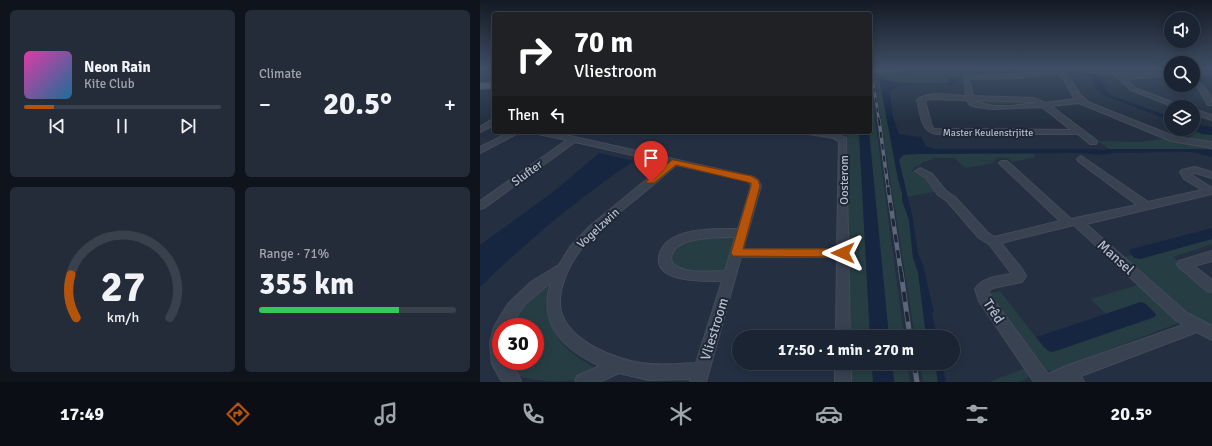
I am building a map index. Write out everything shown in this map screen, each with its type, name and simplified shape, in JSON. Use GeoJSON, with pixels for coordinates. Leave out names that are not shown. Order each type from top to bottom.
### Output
{"type":"FeatureCollection","features":[{"type":"Feature","properties":{"kind":"main road"},"geometry":{"type":"LineString","coordinates":[[480,86],[492,86]]}},
{"type":"Feature","properties":{"kind":"street"},"geometry":{"type":"LineString","coordinates":[[967,86],[969,97],[972,103],[980,106],[1045,106],[1080,101]]}},
{"type":"Feature","properties":{"kind":"street"},"geometry":{"type":"LineString","coordinates":[[1070,86],[1074,96],[1080,101],[1174,139],[1212,145]]}},
{"type":"Feature","properties":{"kind":"street"},"geometry":{"type":"LineString","coordinates":[[1128,86],[1133,90],[1164,101]]}},
{"type":"Feature","properties":{"kind":"street"},"geometry":{"type":"LineString","coordinates":[[1200,88],[1211,104],[1200,108]]}},
{"type":"Feature","properties":{"kind":"street","name":"Master Keulenstrjitte"},"geometry":{"type":"LineString","coordinates":[[969,97],[923,98],[921,100],[928,128],[931,131],[936,132],[1080,132]]}},
{"type":"Feature","properties":{"kind":"street"},"geometry":{"type":"LineString","coordinates":[[1045,106],[1093,142]]}},
{"type":"Feature","properties":{"kind":"street"},"geometry":{"type":"LineString","coordinates":[[1200,113],[1212,118]]}},
{"type":"Feature","properties":{"kind":"street"},"geometry":{"type":"LineString","coordinates":[[480,123],[492,123]]}},
{"type":"Feature","properties":{"kind":"street"},"geometry":{"type":"LineString","coordinates":[[480,130],[492,124]]}},
{"type":"Feature","properties":{"kind":"street"},"geometry":{"type":"LineString","coordinates":[[480,150],[512,134]]}},
{"type":"Feature","properties":{"kind":"street","name":"Vliestroom"},"geometry":{"type":"LineString","coordinates":[[549,134],[751,179],[755,182],[756,186],[700,377]]}},
{"type":"Feature","properties":{"kind":"street","name":"Oosterom"},"geometry":{"type":"LineString","coordinates":[[824,134],[836,136],[843,140],[843,330]]}},
{"type":"Feature","properties":{"kind":"street","name":"Slufter"},"geometry":{"type":"LineString","coordinates":[[480,206],[573,140]]}},
{"type":"Feature","properties":{"kind":"street"},"geometry":{"type":"LineString","coordinates":[[1080,159],[1147,207]]}},
{"type":"Feature","properties":{"kind":"street","name":"Vogelzwin"},"geometry":{"type":"LineString","coordinates":[[674,162],[585,237],[575,249],[563,268],[556,288],[554,302],[556,318],[566,332],[576,344],[593,355],[619,365],[642,371],[700,377]]}},
{"type":"Feature","properties":{"kind":"street"},"geometry":{"type":"LineString","coordinates":[[1004,163],[1072,222]]}},
{"type":"Feature","properties":{"kind":"street"},"geometry":{"type":"LineString","coordinates":[[1211,191],[1186,177],[1185,172],[1195,170],[1212,175]]}},
{"type":"Feature","properties":{"kind":"street","name":"Trêd"},"geometry":{"type":"LineString","coordinates":[[920,171],[929,176],[942,193],[951,199],[983,235],[993,240],[1020,276],[989,284],[982,289],[984,297],[1044,382]]}},
{"type":"Feature","properties":{"kind":"street"},"geometry":{"type":"LineString","coordinates":[[993,240],[1147,207],[1211,191]]}},
{"type":"Feature","properties":{"kind":"street","name":"Mansel"},"geometry":{"type":"LineString","coordinates":[[1072,222],[1182,317],[1212,333]]}},
{"type":"Feature","properties":{"kind":"street"},"geometry":{"type":"LineString","coordinates":[[730,276],[681,273],[670,269],[666,263],[665,257],[668,249],[675,243],[688,237],[713,233],[742,233]]}},
{"type":"Feature","properties":{"kind":"street"},"geometry":{"type":"LineString","coordinates":[[737,253],[843,253]]}},
{"type":"Feature","properties":{"kind":"street"},"geometry":{"type":"LineString","coordinates":[[1212,256],[1183,264],[1212,287]]}},
{"type":"Feature","properties":{"kind":"street","name":"Vogelzwin"},"geometry":{"type":"LineString","coordinates":[[507,318],[527,292],[542,280],[563,268]]}},
{"type":"Feature","properties":{"kind":"street"},"geometry":{"type":"LineString","coordinates":[[1049,382],[1073,377],[1197,326]]}},
{"type":"Feature","properties":{"kind":"street"},"geometry":{"type":"LineString","coordinates":[[583,382],[619,365]]}},
{"type":"Feature","properties":{"kind":"street","name":"Vogelzwin"},"geometry":{"type":"LineString","coordinates":[[502,370],[513,382]]}},
{"type":"Feature","properties":{"kind":"street"},"geometry":{"type":"LineString","coordinates":[[843,370],[843,382]]}},
{"type":"Feature","properties":{"kind":"green space"},"geometry":{"type":"Polygon","coordinates":[[[876,86],[880,86],[902,193],[902,200],[909,220],[913,258],[918,272],[926,330],[914,330],[876,86]]]}},
{"type":"Feature","properties":{"kind":"green space"},"geometry":{"type":"Polygon","coordinates":[[[872,97],[903,330],[888,330],[869,134],[872,134],[872,97]]]}},
{"type":"Feature","properties":{"kind":"green space"},"geometry":{"type":"Polygon","coordinates":[[[973,98],[1033,101],[1037,104],[985,104],[975,101],[973,98]]]}},
{"type":"Feature","properties":{"kind":"green space"},"geometry":{"type":"Polygon","coordinates":[[[1200,132],[1212,135],[1212,142],[1186,139],[1191,136],[1200,136],[1200,132]]]}},
{"type":"Feature","properties":{"kind":"green space"},"geometry":{"type":"Polygon","coordinates":[[[848,134],[859,134],[870,330],[849,330],[847,142],[845,138],[848,134]]]}},
{"type":"Feature","properties":{"kind":"green space"},"geometry":{"type":"Polygon","coordinates":[[[1168,138],[1182,143],[1212,147],[1212,150],[1108,149],[1105,145],[1096,141],[1140,142],[1168,138]]]}},
{"type":"Feature","properties":{"kind":"green space"},"geometry":{"type":"Polygon","coordinates":[[[1033,153],[1035,157],[1012,162],[1007,158],[996,158],[995,161],[959,158],[990,161],[995,163],[965,168],[955,158],[935,158],[921,163],[921,165],[914,167],[912,171],[926,178],[937,191],[907,197],[899,160],[900,157],[907,154],[1033,153]]]}},
{"type":"Feature","properties":{"kind":"green space"},"geometry":{"type":"Polygon","coordinates":[[[734,236],[724,273],[699,273],[682,270],[672,266],[670,256],[674,249],[681,244],[704,238],[734,236]]]}},
{"type":"Feature","properties":{"kind":"green space"},"geometry":{"type":"Polygon","coordinates":[[[1212,239],[1212,244],[1173,257],[1212,288],[1212,326],[1186,313],[1123,258],[1131,255],[1140,259],[1212,239]]]}},
{"type":"Feature","properties":{"kind":"green space"},"geometry":{"type":"Polygon","coordinates":[[[558,274],[552,309],[552,320],[557,337],[577,357],[601,371],[578,380],[556,381],[526,378],[520,376],[512,370],[544,370],[544,318],[512,318],[518,308],[558,274]]]}},
{"type":"Feature","properties":{"kind":"green space"},"geometry":{"type":"Polygon","coordinates":[[[1141,284],[1181,322],[1053,371],[1045,370],[1037,364],[990,297],[991,293],[1000,291],[1044,348],[1141,302],[1106,314],[1091,299],[1141,284]]]}},
{"type":"Feature","properties":{"kind":"green space"},"geometry":{"type":"Polygon","coordinates":[[[1026,368],[1028,378],[1018,382],[989,382],[1026,368]]]}},
{"type":"Feature","properties":{"kind":"green space"},"geometry":{"type":"Polygon","coordinates":[[[849,370],[872,370],[873,382],[849,382],[849,370]]]}},
{"type":"Feature","properties":{"kind":"green space"},"geometry":{"type":"Polygon","coordinates":[[[893,370],[908,370],[910,382],[894,382],[893,370]]]}},
{"type":"Feature","properties":{"kind":"green space"},"geometry":{"type":"Polygon","coordinates":[[[921,370],[936,370],[938,382],[923,382],[921,370]]]}},
{"type":"Feature","properties":{"kind":"water"},"geometry":{"type":"Polygon","coordinates":[[[880,86],[903,86],[895,88],[890,92],[893,117],[899,134],[921,137],[926,146],[935,149],[1212,150],[1212,157],[1192,152],[1116,153],[1099,155],[1082,153],[903,155],[899,160],[913,219],[918,253],[923,265],[934,312],[932,313],[936,330],[926,330],[925,328],[918,272],[913,258],[909,220],[902,200],[902,193],[880,86]]]}},
{"type":"Feature","properties":{"kind":"water"},"geometry":{"type":"Polygon","coordinates":[[[1095,86],[1104,86],[1110,95],[1164,114],[1164,118],[1101,94],[1095,86]]]}},
{"type":"Feature","properties":{"kind":"water"},"geometry":{"type":"Polygon","coordinates":[[[1200,125],[1212,127],[1212,135],[1200,133],[1200,125]]]}},
{"type":"Feature","properties":{"kind":"water"},"geometry":{"type":"Polygon","coordinates":[[[859,134],[869,134],[888,330],[870,330],[859,134]]]}},
{"type":"Feature","properties":{"kind":"water"},"geometry":{"type":"Polygon","coordinates":[[[599,153],[634,161],[573,205],[480,287],[480,245],[553,192],[599,153]]]}},
{"type":"Feature","properties":{"kind":"water"},"geometry":{"type":"Polygon","coordinates":[[[1212,228],[1212,239],[1140,259],[1134,258],[1129,251],[1131,249],[1212,228]]]}},
{"type":"Feature","properties":{"kind":"water"},"geometry":{"type":"Polygon","coordinates":[[[1141,302],[1146,304],[1156,314],[1155,317],[1053,352],[1048,351],[1036,337],[1141,302]]]}},
{"type":"Feature","properties":{"kind":"water"},"geometry":{"type":"Polygon","coordinates":[[[872,370],[893,370],[894,382],[873,382],[872,370]]]}},
{"type":"Feature","properties":{"kind":"water"},"geometry":{"type":"Polygon","coordinates":[[[936,370],[943,370],[946,382],[938,382],[936,370]]]}},
{"type":"Feature","properties":{"kind":"railway"},"geometry":{"type":"LineString","coordinates":[[874,86],[879,121]]}},
{"type":"Feature","properties":{"kind":"railway"},"geometry":{"type":"LineString","coordinates":[[879,120],[888,188]]}},
{"type":"Feature","properties":{"kind":"railway"},"geometry":{"type":"LineString","coordinates":[[888,187],[901,273]]}},
{"type":"Feature","properties":{"kind":"railway"},"geometry":{"type":"LineString","coordinates":[[901,272],[909,330]]}},
{"type":"Feature","properties":{"kind":"railway"},"geometry":{"type":"LineString","coordinates":[[915,370],[917,382]]}},
{"type":"Feature","properties":{"kind":"route"},"geometry":{"type":"LineString","coordinates":[[651,182],[674,162],[751,179],[755,182],[756,186],[737,253],[843,253]]}}]}
